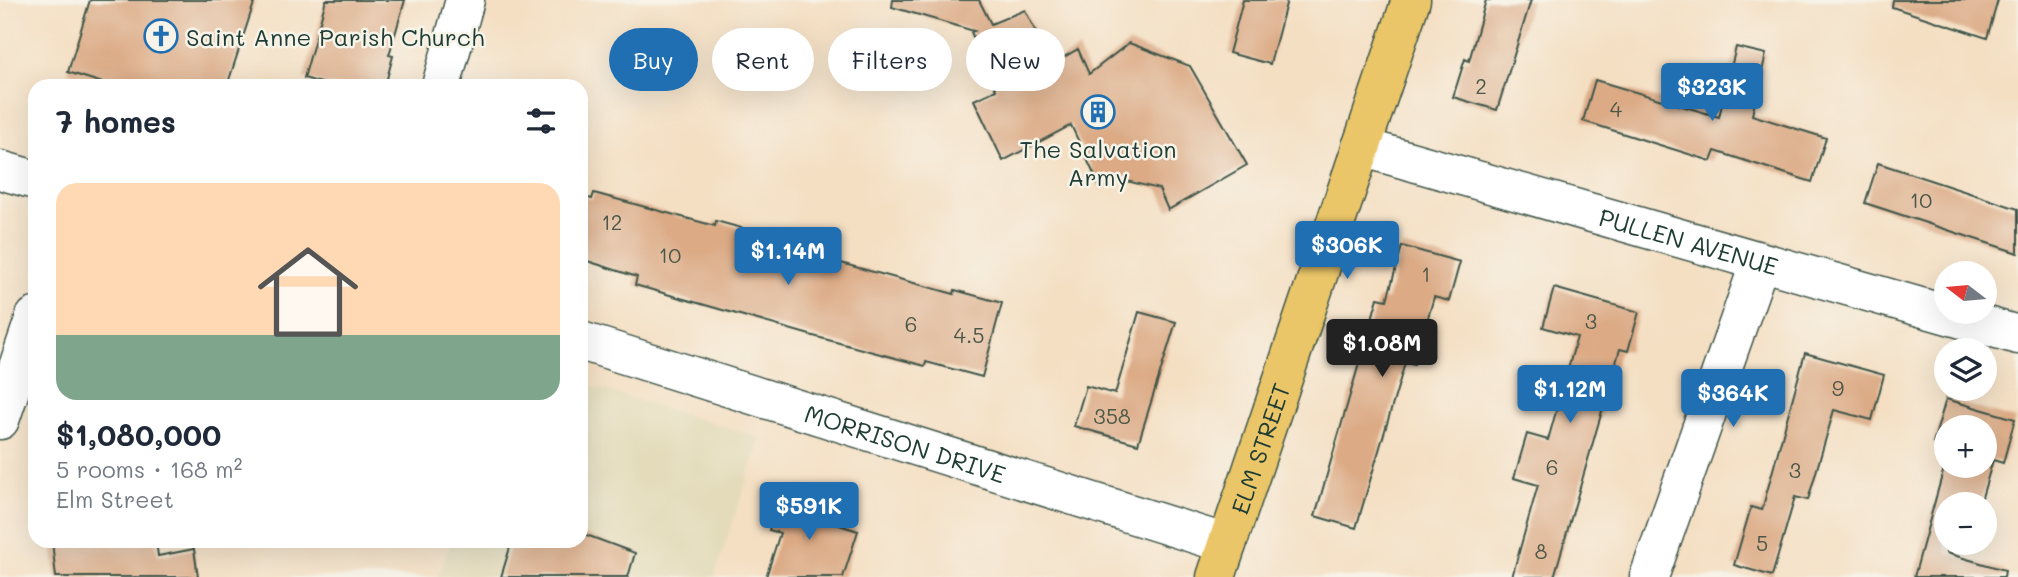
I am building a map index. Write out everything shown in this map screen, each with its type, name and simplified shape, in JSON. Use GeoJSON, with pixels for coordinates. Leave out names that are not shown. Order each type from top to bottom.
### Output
{"type":"FeatureCollection","features":[{"type":"Feature","properties":{"kind":"main road","name":"ELM STREET"},"geometry":{"type":"LineString","coordinates":[[1222,560],[1411,0]]}},
{"type":"Feature","properties":{"kind":"street"},"geometry":{"type":"LineString","coordinates":[[443,79],[465,0]]}},
{"type":"Feature","properties":{"kind":"street","name":"PULLEN AVENUE"},"geometry":{"type":"LineString","coordinates":[[1361,147],[2018,335]]}},
{"type":"Feature","properties":{"kind":"street"},"geometry":{"type":"LineString","coordinates":[[0,170],[28,178]]}},
{"type":"Feature","properties":{"kind":"street"},"geometry":{"type":"LineString","coordinates":[[1649,577],[1760,262]]}},
{"type":"Feature","properties":{"kind":"street"},"geometry":{"type":"LineString","coordinates":[[0,420],[28,338]]}},
{"type":"Feature","properties":{"kind":"street","name":"MORRISON DRIVE"},"geometry":{"type":"LineString","coordinates":[[588,343],[1222,560]]}},
{"type":"Feature","properties":{"kind":"shaded area"},"geometry":{"type":"Polygon","coordinates":[[[588,385],[761,438],[714,577],[438,577],[449,548],[588,548],[588,385]]]}},
{"type":"Feature","properties":{"kind":"building","name":"Saint Anne Parish Church"},"geometry":{"type":"Polygon","coordinates":[[[90,0],[255,0],[229,79],[90,79],[68,72],[90,0]]]}},
{"type":"Feature","properties":{"kind":"building"},"geometry":{"type":"Polygon","coordinates":[[[326,0],[405,0],[389,55],[393,56],[387,79],[304,78],[326,0]]]}},
{"type":"Feature","properties":{"kind":"building","name":"The Salvation Army"},"geometry":{"type":"Polygon","coordinates":[[[893,0],[979,0],[991,24],[1025,10],[1034,28],[966,29],[892,7],[893,0]]]}},
{"type":"Feature","properties":{"kind":"building"},"geometry":{"type":"Polygon","coordinates":[[[1243,0],[1287,0],[1270,64],[1229,53],[1243,0]]]}},
{"type":"Feature","properties":{"kind":"building"},"geometry":{"type":"Polygon","coordinates":[[[1486,0],[1531,0],[1497,110],[1453,97],[1465,59],[1469,61],[1486,0]]]}},
{"type":"Feature","properties":{"kind":"building"},"geometry":{"type":"Polygon","coordinates":[[[1893,0],[1998,0],[1987,38],[1892,7],[1893,0]]]}},
{"type":"Feature","properties":{"kind":"building","name":"The Salvation Army"},"geometry":{"type":"Polygon","coordinates":[[[1129,43],[1190,66],[1247,165],[1168,210],[1159,189],[1119,179],[1101,189],[1071,125],[1003,161],[974,100],[994,91],[1065,91],[1065,56],[1078,49],[1089,74],[1129,43]]]}},
{"type":"Feature","properties":{"kind":"building"},"geometry":{"type":"Polygon","coordinates":[[[1736,47],[1766,54],[1752,115],[1826,138],[1812,182],[1715,151],[1711,161],[1583,121],[1595,80],[1719,117],[1736,47]]]}},
{"type":"Feature","properties":{"kind":"building"},"geometry":{"type":"Polygon","coordinates":[[[1878,163],[2018,209],[2018,253],[1865,203],[1878,163]]]}},
{"type":"Feature","properties":{"kind":"building"},"geometry":{"type":"Polygon","coordinates":[[[594,193],[715,226],[716,221],[763,234],[760,245],[836,266],[837,262],[954,294],[955,290],[1002,303],[982,377],[926,362],[925,366],[635,285],[637,277],[588,261],[588,198],[592,199],[594,193]]]}},
{"type":"Feature","properties":{"kind":"building"},"geometry":{"type":"Polygon","coordinates":[[[1402,246],[1460,262],[1449,301],[1434,297],[1414,365],[1405,363],[1356,528],[1315,516],[1378,298],[1387,300],[1402,246]]]}},
{"type":"Feature","properties":{"kind":"building"},"geometry":{"type":"Polygon","coordinates":[[[1554,288],[1639,312],[1628,351],[1620,349],[1554,577],[1512,577],[1538,485],[1514,478],[1527,434],[1548,440],[1577,337],[1543,327],[1554,288]]]}},
{"type":"Feature","properties":{"kind":"building"},"geometry":{"type":"Polygon","coordinates":[[[1139,312],[1176,322],[1138,444],[1074,426],[1086,386],[1115,394],[1139,312]]]}},
{"type":"Feature","properties":{"kind":"building"},"geometry":{"type":"Polygon","coordinates":[[[1805,353],[1884,375],[1872,420],[1834,410],[1808,500],[1795,497],[1772,576],[1734,565],[1751,507],[1762,510],[1805,353]]]}},
{"type":"Feature","properties":{"kind":"building"},"geometry":{"type":"Polygon","coordinates":[[[1945,401],[1953,401],[2015,419],[2003,463],[1997,461],[1997,415],[1941,415],[1945,401]]]}},
{"type":"Feature","properties":{"kind":"building"},"geometry":{"type":"Polygon","coordinates":[[[1941,478],[1988,478],[1984,492],[1937,492],[1941,478]]]}},
{"type":"Feature","properties":{"kind":"building"},"geometry":{"type":"Polygon","coordinates":[[[780,496],[836,514],[833,523],[858,531],[843,577],[766,577],[780,533],[769,530],[780,496]]]}},
{"type":"Feature","properties":{"kind":"building"},"geometry":{"type":"Polygon","coordinates":[[[1934,504],[1934,555],[1953,555],[2005,570],[2004,577],[1914,577],[1934,504]]]}},
{"type":"Feature","properties":{"kind":"building"},"geometry":{"type":"Polygon","coordinates":[[[588,536],[635,553],[628,577],[501,577],[510,548],[588,548],[588,536]]]}},
{"type":"Feature","properties":{"kind":"building"},"geometry":{"type":"Polygon","coordinates":[[[53,548],[157,548],[158,556],[194,549],[198,577],[56,577],[53,548]]]}},
{"type":"Feature","properties":{"kind":"place","name":"Saint Anne Parish Church"},"geometry":{"type":"Point","coordinates":[161,36]}},
{"type":"Feature","properties":{"kind":"place","name":"The Salvation Army"},"geometry":{"type":"Point","coordinates":[1098,112]}}]}
